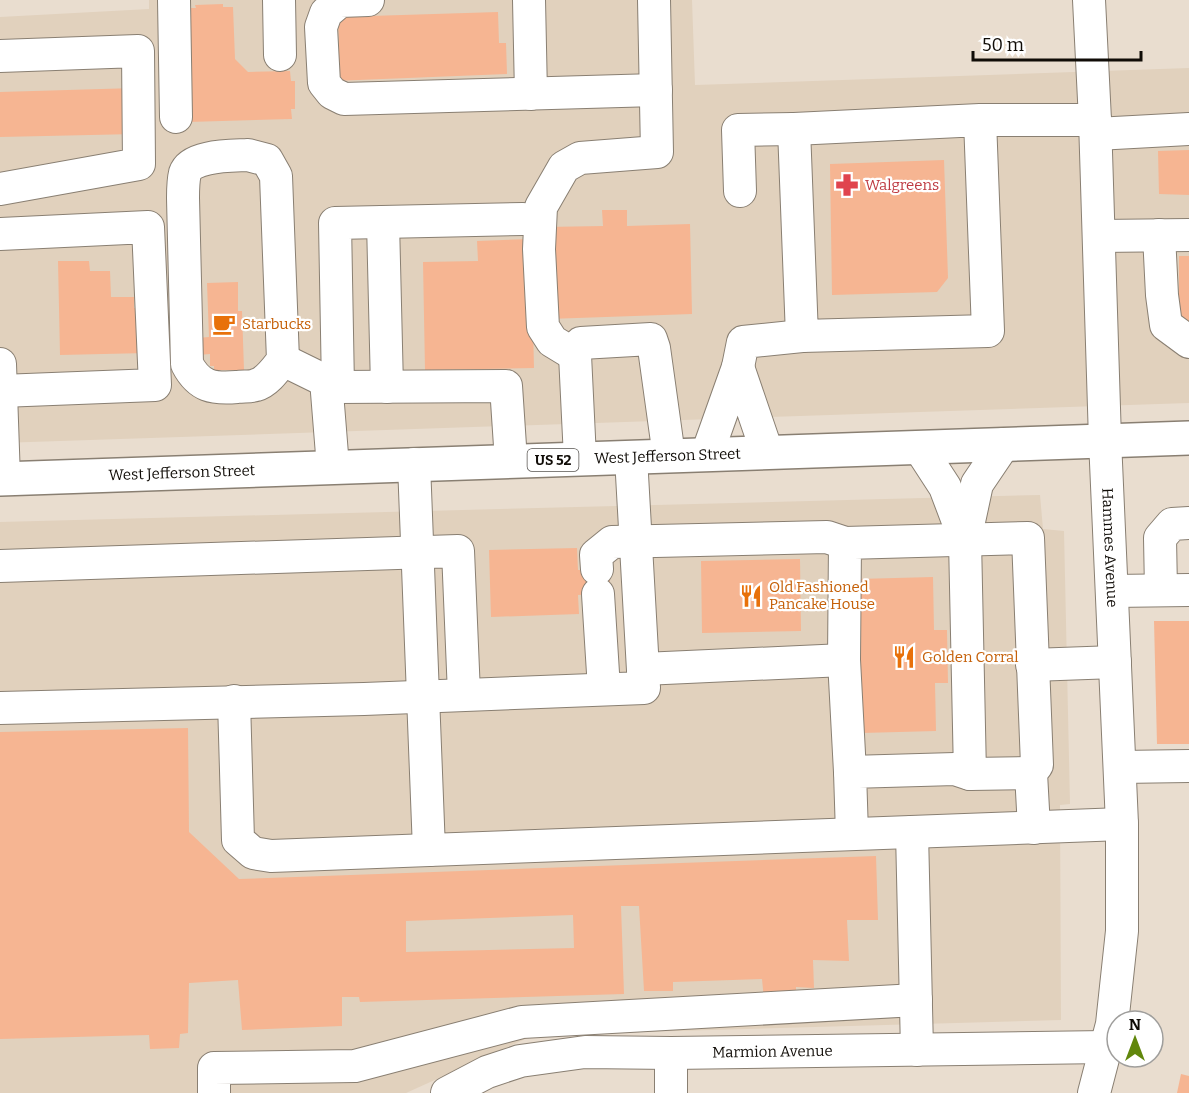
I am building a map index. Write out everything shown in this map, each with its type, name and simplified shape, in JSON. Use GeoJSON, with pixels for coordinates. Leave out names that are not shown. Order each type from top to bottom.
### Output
{"type":"FeatureCollection","features":[{"type":"Feature","properties":{"kind":"main road","name":"West Jefferson Street"},"geometry":{"type":"LineString","coordinates":[[2,479],[1189,438]]}},
{"type":"Feature","properties":{"kind":"street"},"geometry":{"type":"LineString","coordinates":[[174,0],[176,117]]}},
{"type":"Feature","properties":{"kind":"street"},"geometry":{"type":"LineString","coordinates":[[279,0],[280,55]]}},
{"type":"Feature","properties":{"kind":"street"},"geometry":{"type":"LineString","coordinates":[[368,0],[340,1],[326,13],[321,27],[324,83],[332,93],[344,99],[656,90]]}},
{"type":"Feature","properties":{"kind":"street"},"geometry":{"type":"LineString","coordinates":[[529,0],[531,94]]}},
{"type":"Feature","properties":{"kind":"street"},"geometry":{"type":"LineString","coordinates":[[575,356],[552,341],[543,327],[538,249],[541,207],[564,166],[580,158],[657,152],[654,0]]}},
{"type":"Feature","properties":{"kind":"street","name":"Hammes Avenue"},"geometry":{"type":"LineString","coordinates":[[1089,0],[1122,824],[1122,931],[1114,1009]]}},
{"type":"Feature","properties":{"kind":"street"},"geometry":{"type":"LineString","coordinates":[[0,56],[138,51],[139,164],[0,189]]}},
{"type":"Feature","properties":{"kind":"street"},"geometry":{"type":"LineString","coordinates":[[707,454],[738,367],[743,342],[802,336],[988,331],[980,120]]}},
{"type":"Feature","properties":{"kind":"street"},"geometry":{"type":"LineString","coordinates":[[740,191],[738,130],[980,120],[1095,127],[1189,129]]}},
{"type":"Feature","properties":{"kind":"street"},"geometry":{"type":"LineString","coordinates":[[794,129],[802,336]]}},
{"type":"Feature","properties":{"kind":"street"},"geometry":{"type":"LineString","coordinates":[[248,155],[267,160],[276,176],[283,360],[271,374],[256,385],[220,388],[194,378],[187,364],[183,198],[188,166],[198,160],[248,155]]}},
{"type":"Feature","properties":{"kind":"street"},"geometry":{"type":"LineString","coordinates":[[333,467],[334,223],[523,219]]}},
{"type":"Feature","properties":{"kind":"street"},"geometry":{"type":"LineString","coordinates":[[383,222],[387,387]]}},
{"type":"Feature","properties":{"kind":"street"},"geometry":{"type":"LineString","coordinates":[[0,234],[148,227],[155,385],[1,393],[2,479]]}},
{"type":"Feature","properties":{"kind":"street"},"geometry":{"type":"LineString","coordinates":[[1100,237],[1174,235],[1162,295],[1166,325],[1189,342]]}},
{"type":"Feature","properties":{"kind":"street"},"geometry":{"type":"LineString","coordinates":[[580,459],[575,356],[581,343],[651,339],[669,456]]}},
{"type":"Feature","properties":{"kind":"street"},"geometry":{"type":"LineString","coordinates":[[283,360],[332,384],[387,387],[506,386],[511,461]]}},
{"type":"Feature","properties":{"kind":"street"},"geometry":{"type":"LineString","coordinates":[[738,367],[767,452]]}},
{"type":"Feature","properties":{"kind":"street"},"geometry":{"type":"LineString","coordinates":[[970,774],[965,540],[977,484],[1004,444]]}},
{"type":"Feature","properties":{"kind":"street"},"geometry":{"type":"LineString","coordinates":[[919,447],[945,487],[965,540]]}},
{"type":"Feature","properties":{"kind":"street"},"geometry":{"type":"LineString","coordinates":[[0,708],[644,688],[631,457]]}},
{"type":"Feature","properties":{"kind":"street"},"geometry":{"type":"LineString","coordinates":[[414,464],[421,696],[429,850]]}},
{"type":"Feature","properties":{"kind":"street"},"geometry":{"type":"LineString","coordinates":[[1112,591],[1175,590],[1160,538],[1172,524],[1189,523]]}},
{"type":"Feature","properties":{"kind":"street"},"geometry":{"type":"LineString","coordinates":[[604,689],[596,555],[612,542],[827,537],[845,543],[1028,538],[1037,765],[1031,773],[1034,828]]}},
{"type":"Feature","properties":{"kind":"street"},"geometry":{"type":"LineString","coordinates":[[845,543],[844,660],[852,834]]}},
{"type":"Feature","properties":{"kind":"street"},"geometry":{"type":"LineString","coordinates":[[0,566],[458,551],[464,694]]}},
{"type":"Feature","properties":{"kind":"street"},"geometry":{"type":"LineString","coordinates":[[643,669],[844,660]]}},
{"type":"Feature","properties":{"kind":"street"},"geometry":{"type":"LineString","coordinates":[[1032,664],[1115,662]]}},
{"type":"Feature","properties":{"kind":"street"},"geometry":{"type":"LineString","coordinates":[[234,701],[238,840],[253,854],[271,856],[1122,824]]}},
{"type":"Feature","properties":{"kind":"street"},"geometry":{"type":"LineString","coordinates":[[1120,767],[1189,766]]}},
{"type":"Feature","properties":{"kind":"street"},"geometry":{"type":"LineString","coordinates":[[850,772],[955,769],[970,774],[1031,773]]}},
{"type":"Feature","properties":{"kind":"street"},"geometry":{"type":"LineString","coordinates":[[912,832],[917,1050]]}},
{"type":"Feature","properties":{"kind":"street"},"geometry":{"type":"LineString","coordinates":[[214,1093],[213,1068],[355,1080],[522,1022],[916,1000]]}},
{"type":"Feature","properties":{"kind":"street","name":"Marmion Avenue"},"geometry":{"type":"LineString","coordinates":[[447,1093],[487,1072],[520,1061],[585,1052],[671,1053],[1105,1047]]}},
{"type":"Feature","properties":{"kind":"street"},"geometry":{"type":"LineString","coordinates":[[671,1053],[671,1093]]}},
{"type":"Feature","properties":{"kind":"street","name":"Hammes Avenue"},"geometry":{"type":"LineString","coordinates":[[1095,1093],[1105,1055]]}},
{"type":"Feature","properties":{"kind":"shaded area"},"geometry":{"type":"Polygon","coordinates":[[[149,0],[692,0],[695,85],[1189,68],[1189,403],[0,443],[0,17],[149,9],[149,0]]]}},
{"type":"Feature","properties":{"kind":"shaded area"},"geometry":{"type":"Polygon","coordinates":[[[1040,495],[1043,529],[1064,531],[1070,804],[1060,805],[1061,1020],[534,1035],[406,1093],[0,1093],[0,522],[1040,495]]]}},
{"type":"Feature","properties":{"kind":"building"},"geometry":{"type":"Polygon","coordinates":[[[223,4],[223,7],[233,7],[235,59],[248,72],[290,71],[291,81],[295,81],[295,109],[291,109],[292,119],[188,122],[185,8],[196,8],[195,5],[223,4]]]}},
{"type":"Feature","properties":{"kind":"building"},"geometry":{"type":"Polygon","coordinates":[[[498,12],[499,43],[506,43],[507,74],[333,81],[332,49],[339,49],[338,17],[498,12]]]}},
{"type":"Feature","properties":{"kind":"building"},"geometry":{"type":"Polygon","coordinates":[[[135,88],[136,134],[0,137],[0,92],[135,88]]]}},
{"type":"Feature","properties":{"kind":"building"},"geometry":{"type":"Polygon","coordinates":[[[1189,150],[1189,195],[1159,194],[1158,151],[1189,150]]]}},
{"type":"Feature","properties":{"kind":"building","name":"Walgreens"},"geometry":{"type":"Polygon","coordinates":[[[944,160],[948,278],[937,292],[832,295],[830,164],[944,160]]]}},
{"type":"Feature","properties":{"kind":"building"},"geometry":{"type":"Polygon","coordinates":[[[602,210],[627,210],[627,226],[690,224],[692,314],[548,319],[545,227],[603,226],[602,210]]]}},
{"type":"Feature","properties":{"kind":"building"},"geometry":{"type":"Polygon","coordinates":[[[531,239],[534,368],[425,370],[423,262],[478,261],[477,241],[531,239]]]}},
{"type":"Feature","properties":{"kind":"building"},"geometry":{"type":"Polygon","coordinates":[[[1179,256],[1189,256],[1189,330],[1179,330],[1179,256]]]}},
{"type":"Feature","properties":{"kind":"building"},"geometry":{"type":"Polygon","coordinates":[[[58,261],[89,261],[90,271],[110,271],[111,297],[134,297],[134,308],[146,308],[147,353],[60,355],[58,261]]]}},
{"type":"Feature","properties":{"kind":"building"},"geometry":{"type":"Polygon","coordinates":[[[238,282],[238,311],[242,311],[244,370],[214,370],[214,366],[210,366],[210,354],[198,355],[197,338],[209,337],[207,283],[238,282]]]}},
{"type":"Feature","properties":{"kind":"building"},"geometry":{"type":"Polygon","coordinates":[[[577,548],[578,570],[610,569],[610,593],[578,595],[579,614],[491,617],[489,550],[577,548]]]}},
{"type":"Feature","properties":{"kind":"building","name":"Old Fashioned Pancake House"},"geometry":{"type":"Polygon","coordinates":[[[800,559],[801,631],[702,633],[701,561],[800,559]]]}},
{"type":"Feature","properties":{"kind":"building","name":"Golden Corral"},"geometry":{"type":"Polygon","coordinates":[[[933,577],[934,630],[947,630],[948,683],[935,683],[936,731],[861,733],[858,579],[933,577]]]}},
{"type":"Feature","properties":{"kind":"building"},"geometry":{"type":"Polygon","coordinates":[[[1154,621],[1189,621],[1189,744],[1157,744],[1154,621]]]}},
{"type":"Feature","properties":{"kind":"building"},"geometry":{"type":"Polygon","coordinates":[[[188,728],[189,832],[239,879],[876,856],[878,920],[847,920],[849,961],[813,960],[814,988],[796,987],[796,1000],[764,1000],[762,979],[673,982],[673,991],[644,991],[639,906],[621,906],[624,994],[360,1002],[359,997],[342,997],[342,1026],[242,1030],[238,980],[189,983],[188,1033],[180,1034],[179,1048],[150,1049],[149,1035],[0,1039],[0,732],[188,728]],[[573,915],[406,921],[406,952],[574,948],[573,915]]]}},
{"type":"Feature","properties":{"kind":"building"},"geometry":{"type":"Polygon","coordinates":[[[1181,1074],[1189,1076],[1189,1093],[1177,1093],[1181,1074]]]}},
{"type":"Feature","properties":{"kind":"place","name":"Walgreens"},"geometry":{"type":"Point","coordinates":[847,185]}},
{"type":"Feature","properties":{"kind":"place","name":"Starbucks"},"geometry":{"type":"Point","coordinates":[224,324]}},
{"type":"Feature","properties":{"kind":"place","name":"Old Fashioned Pancake House"},"geometry":{"type":"Point","coordinates":[751,596]}},
{"type":"Feature","properties":{"kind":"place","name":"Golden Corral"},"geometry":{"type":"Point","coordinates":[904,657]}}]}
